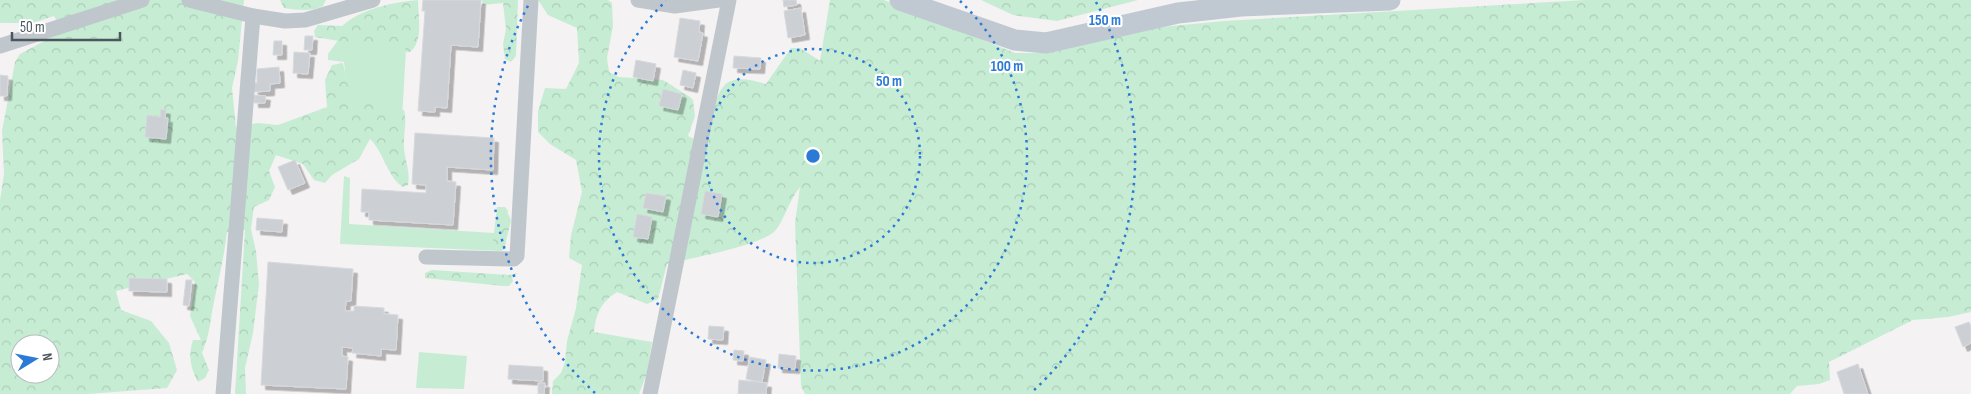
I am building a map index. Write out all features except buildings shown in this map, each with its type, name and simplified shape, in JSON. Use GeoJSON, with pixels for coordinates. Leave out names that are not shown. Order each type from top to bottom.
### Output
{"type":"FeatureCollection","features":[{"type":"Feature","properties":{"kind":"street"},"geometry":{"type":"LineString","coordinates":[[0,46],[142,0]]}},
{"type":"Feature","properties":{"kind":"street"},"geometry":{"type":"LineString","coordinates":[[189,0],[253,16],[285,21],[305,20],[373,0]]}},
{"type":"Feature","properties":{"kind":"street"},"geometry":{"type":"LineString","coordinates":[[426,257],[514,259],[517,256],[531,0]]}},
{"type":"Feature","properties":{"kind":"street"},"geometry":{"type":"LineString","coordinates":[[638,0],[675,6],[719,0]]}},
{"type":"Feature","properties":{"kind":"street"},"geometry":{"type":"LineString","coordinates":[[650,394],[728,0]]}},
{"type":"Feature","properties":{"kind":"street"},"geometry":{"type":"LineString","coordinates":[[900,0],[1015,40],[1046,43],[1178,13],[1241,6],[1390,0]]}},
{"type":"Feature","properties":{"kind":"street"},"geometry":{"type":"LineString","coordinates":[[222,394],[253,16]]}},
{"type":"Feature","properties":{"kind":"green space"},"geometry":{"type":"Polygon","coordinates":[[[0,0],[244,0],[238,61],[232,88],[236,127],[258,123],[278,125],[327,107],[325,80],[332,65],[343,63],[351,100],[355,108],[364,110],[362,103],[364,101],[372,104],[383,114],[404,110],[404,148],[409,179],[408,185],[403,187],[393,177],[375,144],[370,139],[359,159],[332,175],[325,183],[314,180],[303,164],[276,155],[269,171],[275,187],[269,200],[254,207],[251,229],[256,251],[259,284],[253,333],[245,368],[246,394],[235,394],[245,230],[227,232],[206,343],[202,353],[209,370],[205,378],[198,382],[193,372],[191,361],[193,340],[201,340],[190,316],[195,282],[187,274],[116,291],[121,310],[151,321],[169,343],[177,370],[167,388],[88,394],[0,394],[0,200],[4,174],[2,131],[15,62],[20,54],[63,31],[54,16],[33,23],[0,23],[0,0]]]}},
{"type":"Feature","properties":{"kind":"green space"},"geometry":{"type":"Polygon","coordinates":[[[280,0],[326,0],[323,6],[304,10],[284,8],[280,0]]]}},
{"type":"Feature","properties":{"kind":"green space"},"geometry":{"type":"Polygon","coordinates":[[[418,0],[419,35],[410,52],[406,52],[405,45],[392,41],[380,48],[360,49],[339,41],[315,37],[314,31],[318,25],[342,26],[358,15],[378,7],[418,0]]]}},
{"type":"Feature","properties":{"kind":"green space"},"geometry":{"type":"Polygon","coordinates":[[[482,0],[518,0],[516,56],[511,62],[505,59],[503,44],[506,29],[503,3],[483,5],[482,0]]]}},
{"type":"Feature","properties":{"kind":"green space"},"geometry":{"type":"Polygon","coordinates":[[[538,0],[608,0],[612,3],[613,26],[607,58],[609,72],[619,77],[663,80],[690,97],[693,100],[695,116],[688,136],[706,145],[716,99],[725,85],[739,79],[766,84],[791,48],[800,48],[820,61],[830,0],[884,0],[1015,53],[1048,53],[1150,28],[1224,21],[1585,0],[1971,0],[1971,312],[1948,317],[1913,320],[1829,362],[1830,380],[1819,384],[1797,386],[1790,394],[805,394],[801,386],[795,223],[800,187],[778,227],[767,236],[740,246],[667,264],[658,299],[647,304],[617,292],[603,304],[596,320],[594,332],[652,342],[647,373],[639,394],[552,394],[553,381],[561,373],[565,362],[567,341],[576,308],[582,265],[569,258],[571,235],[582,192],[576,160],[550,144],[538,132],[538,111],[545,88],[566,89],[579,63],[577,28],[548,15],[538,0]]]}},
{"type":"Feature","properties":{"kind":"green space"},"geometry":{"type":"Polygon","coordinates":[[[981,0],[1138,0],[1057,21],[1013,15],[981,0]]]}},
{"type":"Feature","properties":{"kind":"green space"},"geometry":{"type":"Polygon","coordinates":[[[408,15],[401,136],[371,133],[348,103],[344,62],[328,60],[328,54],[342,35],[408,15]]]}},
{"type":"Feature","properties":{"kind":"green space"},"geometry":{"type":"Polygon","coordinates":[[[344,176],[350,178],[349,224],[494,233],[497,207],[505,207],[508,211],[505,249],[501,251],[340,244],[344,176]]]}},
{"type":"Feature","properties":{"kind":"green space"},"geometry":{"type":"Polygon","coordinates":[[[502,212],[509,215],[511,221],[505,245],[499,248],[493,240],[502,212]]]}},
{"type":"Feature","properties":{"kind":"green space"},"geometry":{"type":"Polygon","coordinates":[[[432,270],[509,275],[518,273],[512,278],[513,281],[509,286],[503,286],[425,278],[425,273],[432,270]]]}},
{"type":"Feature","properties":{"kind":"green space"},"geometry":{"type":"Polygon","coordinates":[[[419,352],[467,356],[464,389],[416,388],[419,352]]]}}]}
